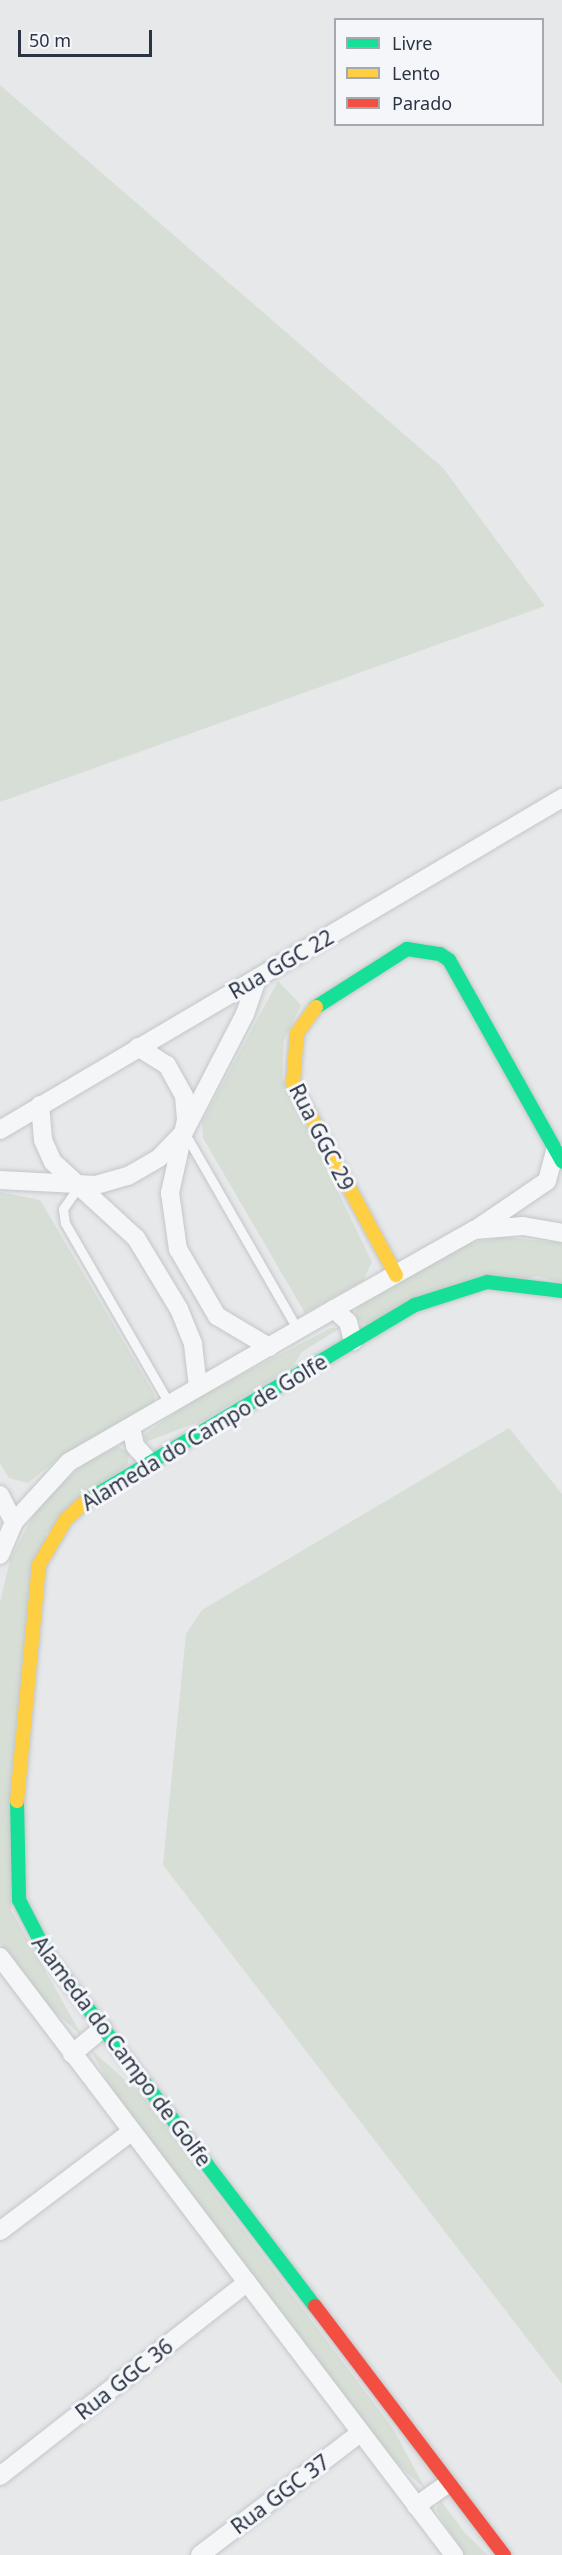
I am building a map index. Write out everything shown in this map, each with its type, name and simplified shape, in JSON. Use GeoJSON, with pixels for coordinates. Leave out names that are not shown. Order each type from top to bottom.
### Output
{"type":"FeatureCollection","features":[{"type":"Feature","properties":{"kind":"street","name":"Rua GGC 22"},"geometry":{"type":"LineString","coordinates":[[0,1130],[562,798]]}},
{"type":"Feature","properties":{"kind":"street","name":"Rua GGC 29"},"geometry":{"type":"LineString","coordinates":[[396,1275],[293,1083],[297,1033],[319,1003],[407,949],[440,954],[449,960],[559,1156],[547,1181],[474,1230]]}},
{"type":"Feature","properties":{"kind":"street"},"geometry":{"type":"LineString","coordinates":[[0,1180],[79,1186],[113,1181],[144,1168],[184,1132],[245,1014],[256,979]]}},
{"type":"Feature","properties":{"kind":"street"},"geometry":{"type":"LineString","coordinates":[[138,1047],[158,1058],[180,1084],[186,1108],[184,1132],[170,1193],[178,1249],[217,1316],[269,1347]]}},
{"type":"Feature","properties":{"kind":"street"},"geometry":{"type":"LineString","coordinates":[[40,1105],[48,1152],[148,1254],[187,1326],[198,1387]]}},
{"type":"Feature","properties":{"kind":"street","name":"Alameda do Campo de Golfe"},"geometry":{"type":"LineString","coordinates":[[0,1555],[14,1522],[69,1462],[131,1428],[169,1403],[474,1230],[523,1226],[562,1233]]}},
{"type":"Feature","properties":{"kind":"street","name":"Alameda do Campo de Golfe"},"geometry":{"type":"LineString","coordinates":[[504,2555],[447,2484],[102,2028],[30,1926],[14,1870],[33,1594],[39,1565],[66,1519],[150,1462],[352,1341],[455,1288],[525,1283],[562,1291]]}},
{"type":"Feature","properties":{"kind":"street"},"geometry":{"type":"LineString","coordinates":[[334,1309],[348,1322],[352,1341]]}},
{"type":"Feature","properties":{"kind":"street"},"geometry":{"type":"LineString","coordinates":[[131,1428],[135,1446],[150,1462]]}},
{"type":"Feature","properties":{"kind":"street"},"geometry":{"type":"LineString","coordinates":[[0,1495],[14,1522]]}},
{"type":"Feature","properties":{"kind":"street","name":"Alameda do Campo de Golfe"},"geometry":{"type":"LineString","coordinates":[[0,1957],[7,1986],[72,2054],[454,2555]]}},
{"type":"Feature","properties":{"kind":"street"},"geometry":{"type":"LineString","coordinates":[[72,2054],[102,2028]]}},
{"type":"Feature","properties":{"kind":"street"},"geometry":{"type":"LineString","coordinates":[[0,2231],[131,2132]]}},
{"type":"Feature","properties":{"kind":"street","name":"Rua GGC 36"},"geometry":{"type":"LineString","coordinates":[[0,2476],[247,2282]]}},
{"type":"Feature","properties":{"kind":"street","name":"Rua GGC 37"},"geometry":{"type":"LineString","coordinates":[[200,2555],[360,2433]]}},
{"type":"Feature","properties":{"kind":"street"},"geometry":{"type":"LineString","coordinates":[[416,2506],[447,2484]]}},
{"type":"Feature","properties":{"kind":"lane"},"geometry":{"type":"LineString","coordinates":[[184,1132],[298,1330]]}},
{"type":"Feature","properties":{"kind":"lane"},"geometry":{"type":"LineString","coordinates":[[79,1186],[63,1209],[65,1222],[169,1403]]}},
{"type":"Feature","properties":{"kind":"shaded area"},"geometry":{"type":"Polygon","coordinates":[[[0,85],[443,468],[545,606],[0,802],[0,85]]]}},
{"type":"Feature","properties":{"kind":"shaded area"},"geometry":{"type":"Polygon","coordinates":[[[278,981],[301,1005],[284,1040],[282,1077],[372,1262],[363,1281],[305,1313],[203,1138],[202,1122],[278,981]]]}},
{"type":"Feature","properties":{"kind":"shaded area"},"geometry":{"type":"Polygon","coordinates":[[[0,1192],[40,1200],[155,1395],[154,1403],[64,1454],[28,1483],[9,1478],[0,1463],[0,1192]]]}},
{"type":"Feature","properties":{"kind":"shaded area"},"geometry":{"type":"Polygon","coordinates":[[[503,1237],[562,1243],[562,1283],[537,1276],[362,1324],[355,1317],[357,1306],[464,1244],[503,1237]]]}},
{"type":"Feature","properties":{"kind":"shaded area"},"geometry":{"type":"Polygon","coordinates":[[[331,1328],[340,1328],[302,1352],[293,1366],[204,1420],[146,1442],[144,1435],[191,1401],[331,1328]]]}},
{"type":"Feature","properties":{"kind":"shaded area"},"geometry":{"type":"Polygon","coordinates":[[[509,1428],[562,1494],[562,2384],[163,1865],[186,1634],[202,1610],[509,1428]]]}},
{"type":"Feature","properties":{"kind":"shaded area"},"geometry":{"type":"Polygon","coordinates":[[[118,1446],[129,1453],[128,1464],[46,1533],[11,1910],[82,2036],[32,1992],[0,1943],[0,1603],[10,1560],[37,1508],[82,1465],[118,1446]]]}},
{"type":"Feature","properties":{"kind":"shaded area"},"geometry":{"type":"Polygon","coordinates":[[[91,2050],[140,2093],[392,2427],[426,2490],[378,2446],[120,2105],[91,2050]]]}},
{"type":"Feature","properties":{"kind":"shaded area"},"geometry":{"type":"Polygon","coordinates":[[[441,2501],[465,2533],[488,2555],[464,2555],[436,2510],[441,2501]]]}},
{"type":"Feature","properties":{"kind":"traffic: fast"},"geometry":{"type":"LineString","coordinates":[[316,1007],[407,949],[440,954],[449,960],[562,1161]]}},
{"type":"Feature","properties":{"kind":"traffic: fast"},"geometry":{"type":"LineString","coordinates":[[86,1501],[415,1305],[487,1282],[562,1291]]}},
{"type":"Feature","properties":{"kind":"traffic: fast"},"geometry":{"type":"LineString","coordinates":[[17,1801],[19,1900],[48,1956],[315,2306]]}},
{"type":"Feature","properties":{"kind":"traffic: slow"},"geometry":{"type":"LineString","coordinates":[[316,1007],[297,1033],[293,1083],[396,1275]]}},
{"type":"Feature","properties":{"kind":"traffic: slow"},"geometry":{"type":"LineString","coordinates":[[17,1801],[39,1565],[66,1519],[86,1501]]}},
{"type":"Feature","properties":{"kind":"traffic: jam"},"geometry":{"type":"LineString","coordinates":[[315,2306],[504,2555]]}}]}
